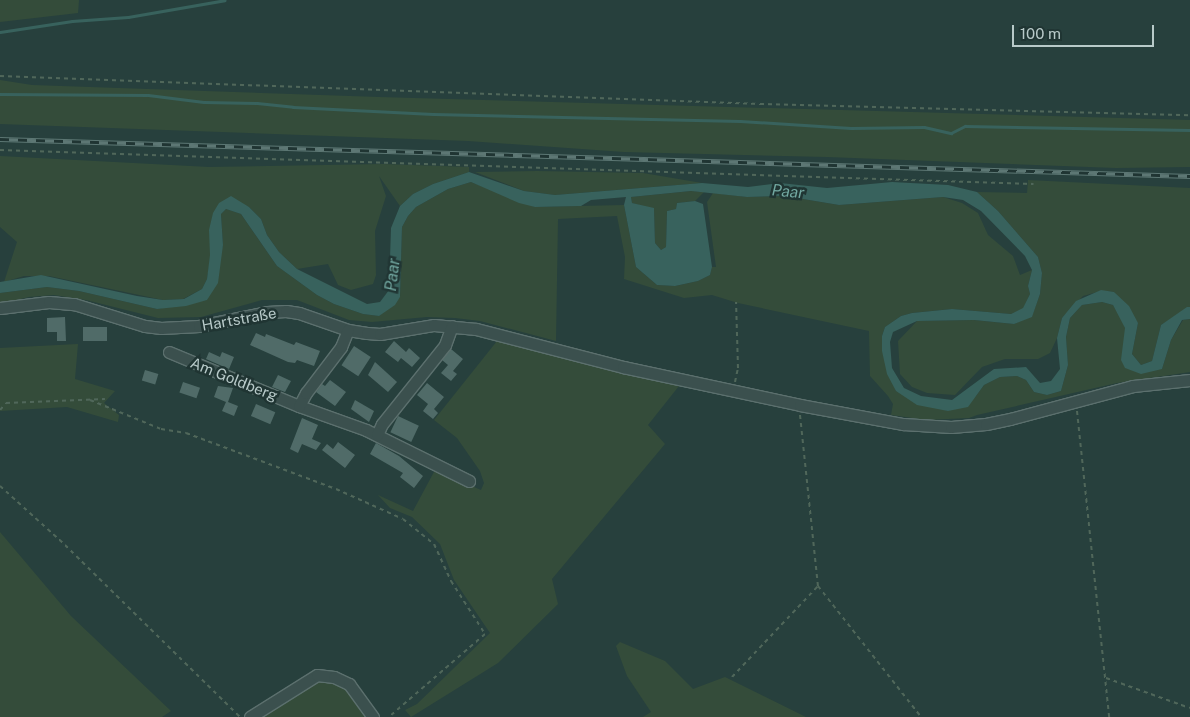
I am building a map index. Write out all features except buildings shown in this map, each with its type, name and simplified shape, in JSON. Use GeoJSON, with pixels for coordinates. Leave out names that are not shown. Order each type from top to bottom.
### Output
{"type":"FeatureCollection","features":[{"type":"Feature","properties":{"kind":"street","name":"Hartstraße"},"geometry":{"type":"LineString","coordinates":[[0,308],[49,302],[74,304],[144,326],[161,328],[199,326],[267,312],[300,313],[348,330],[380,334],[434,325],[452,326],[506,335],[623,367],[800,405],[903,424],[951,427],[1010,419],[1076,399],[1132,386],[1190,380]]}},
{"type":"Feature","properties":{"kind":"street"},"geometry":{"type":"LineString","coordinates":[[377,435],[382,424],[445,345],[452,326]]}},
{"type":"Feature","properties":{"kind":"street"},"geometry":{"type":"LineString","coordinates":[[299,406],[306,393],[341,347],[348,330]]}},
{"type":"Feature","properties":{"kind":"street","name":"Am Goldberg"},"geometry":{"type":"LineString","coordinates":[[169,352],[299,406],[377,435],[469,481]]}},
{"type":"Feature","properties":{"kind":"street"},"geometry":{"type":"LineString","coordinates":[[250,717],[317,675],[334,677],[349,684],[373,717]]}},
{"type":"Feature","properties":{"kind":"path"},"geometry":{"type":"LineString","coordinates":[[0,76],[760,104],[1190,115]]}},
{"type":"Feature","properties":{"kind":"path"},"geometry":{"type":"LineString","coordinates":[[0,150],[1033,184]]}},
{"type":"Feature","properties":{"kind":"path"},"geometry":{"type":"LineString","coordinates":[[731,391],[738,368],[736,302]]}},
{"type":"Feature","properties":{"kind":"path"},"geometry":{"type":"LineString","coordinates":[[0,410],[6,403],[105,399]]}},
{"type":"Feature","properties":{"kind":"path"},"geometry":{"type":"LineString","coordinates":[[1076,399],[1109,717]]}},
{"type":"Feature","properties":{"kind":"path"},"geometry":{"type":"LineString","coordinates":[[90,400],[161,429],[186,433],[336,489],[404,519],[434,544],[451,581],[485,634],[389,717]]}},
{"type":"Feature","properties":{"kind":"path"},"geometry":{"type":"LineString","coordinates":[[800,405],[800,436],[818,586],[921,717]]}},
{"type":"Feature","properties":{"kind":"path"},"geometry":{"type":"LineString","coordinates":[[0,486],[65,545],[240,717]]}},
{"type":"Feature","properties":{"kind":"path"},"geometry":{"type":"LineString","coordinates":[[732,677],[818,586]]}},
{"type":"Feature","properties":{"kind":"path"},"geometry":{"type":"LineString","coordinates":[[1106,678],[1190,708]]}},
{"type":"Feature","properties":{"kind":"green space"},"geometry":{"type":"Polygon","coordinates":[[[0,0],[79,0],[78,13],[0,22],[0,0]]]}},
{"type":"Feature","properties":{"kind":"green space"},"geometry":{"type":"Polygon","coordinates":[[[0,80],[32,85],[379,97],[1190,120],[1190,167],[1116,168],[827,157],[624,152],[468,141],[0,124],[0,80]]]}},
{"type":"Feature","properties":{"kind":"green space"},"geometry":{"type":"Polygon","coordinates":[[[0,156],[209,167],[383,164],[469,167],[469,172],[433,184],[413,194],[400,206],[379,176],[386,196],[375,231],[376,275],[373,284],[351,290],[338,285],[328,264],[297,269],[279,252],[267,235],[261,219],[249,207],[219,203],[207,279],[202,289],[183,299],[163,300],[49,276],[24,276],[4,282],[17,242],[0,227],[0,156]]]}},
{"type":"Feature","properties":{"kind":"green space"},"geometry":{"type":"Polygon","coordinates":[[[475,172],[643,173],[702,183],[555,195],[524,191],[475,172]]]}},
{"type":"Feature","properties":{"kind":"green space"},"geometry":{"type":"Polygon","coordinates":[[[1028,180],[1190,188],[1190,307],[1161,325],[1152,361],[1141,365],[1132,354],[1138,323],[1114,292],[1101,291],[1083,296],[1062,318],[1057,338],[1050,353],[1038,359],[1005,359],[982,367],[955,395],[927,393],[912,387],[900,374],[898,341],[917,321],[974,320],[1014,324],[1032,316],[1040,294],[1042,273],[1038,257],[998,211],[977,192],[1027,193],[1028,180]]]}},
{"type":"Feature","properties":{"kind":"green space"},"geometry":{"type":"Polygon","coordinates":[[[471,182],[535,207],[624,205],[636,267],[657,285],[675,286],[698,281],[710,275],[712,267],[716,267],[707,202],[713,193],[747,197],[785,196],[839,205],[943,197],[962,203],[978,213],[988,235],[1013,256],[1020,275],[1032,270],[1028,286],[1030,294],[1023,309],[1011,314],[952,309],[912,313],[901,316],[885,327],[882,336],[896,391],[948,411],[976,396],[984,385],[1000,377],[1017,376],[1026,380],[1034,392],[1047,395],[1061,391],[1068,365],[1066,337],[1070,318],[1082,305],[1102,302],[1113,305],[1122,319],[1125,328],[1125,368],[1162,369],[1171,340],[1183,320],[1190,319],[1190,372],[1117,383],[969,418],[927,420],[891,415],[893,404],[870,376],[869,331],[738,303],[712,295],[684,298],[624,279],[625,257],[617,216],[558,219],[556,341],[480,321],[455,318],[427,317],[372,322],[349,320],[297,300],[262,300],[201,317],[158,318],[86,300],[54,295],[29,297],[0,304],[0,293],[47,287],[79,291],[157,309],[207,300],[223,245],[221,214],[226,209],[241,214],[277,266],[317,295],[334,304],[363,314],[379,316],[400,297],[402,227],[408,216],[416,207],[448,189],[471,182]]]}},
{"type":"Feature","properties":{"kind":"green space"},"geometry":{"type":"Polygon","coordinates":[[[691,191],[704,192],[695,201],[677,203],[676,209],[667,211],[666,247],[661,250],[655,243],[654,209],[632,203],[631,197],[691,191]]]}},
{"type":"Feature","properties":{"kind":"green space"},"geometry":{"type":"Polygon","coordinates":[[[497,341],[521,345],[679,386],[648,425],[665,444],[552,579],[558,604],[498,663],[411,717],[405,710],[417,704],[490,633],[454,580],[440,544],[412,517],[390,508],[378,495],[413,511],[435,470],[481,490],[484,483],[480,471],[457,438],[434,420],[497,341]]]}},
{"type":"Feature","properties":{"kind":"green space"},"geometry":{"type":"Polygon","coordinates":[[[78,344],[75,379],[115,391],[104,403],[119,415],[118,422],[67,407],[0,411],[0,348],[78,344]]]}},
{"type":"Feature","properties":{"kind":"green space"},"geometry":{"type":"Polygon","coordinates":[[[0,532],[71,616],[171,711],[162,717],[0,717],[0,532]]]}},
{"type":"Feature","properties":{"kind":"green space"},"geometry":{"type":"Polygon","coordinates":[[[620,642],[665,661],[693,689],[725,677],[806,717],[643,717],[651,712],[627,676],[616,646],[620,642]]]}},
{"type":"Feature","properties":{"kind":"green space"},"geometry":{"type":"Polygon","coordinates":[[[330,680],[346,687],[368,717],[257,717],[316,681],[330,680]]]}},
{"type":"Feature","properties":{"kind":"water","name":"Paar"},"geometry":{"type":"Polygon","coordinates":[[[469,172],[524,191],[555,195],[702,183],[748,187],[780,183],[827,188],[892,182],[948,185],[977,192],[998,211],[1038,257],[1042,273],[1040,294],[1032,317],[1014,324],[974,320],[917,321],[893,332],[890,342],[892,368],[904,388],[921,396],[952,400],[994,369],[1026,367],[1040,383],[1051,381],[1060,369],[1057,338],[1062,318],[1076,301],[1101,290],[1114,292],[1129,306],[1138,323],[1132,354],[1141,365],[1152,361],[1161,325],[1187,307],[1190,307],[1190,319],[1182,320],[1171,340],[1162,369],[1141,374],[1125,368],[1121,360],[1125,328],[1113,305],[1102,302],[1082,305],[1070,318],[1066,337],[1068,365],[1061,391],[1047,395],[1034,392],[1026,380],[1017,376],[1000,377],[984,385],[968,407],[948,411],[917,405],[896,391],[887,374],[882,351],[882,336],[885,327],[901,316],[912,313],[952,309],[1011,314],[1023,308],[1030,294],[1028,286],[1032,270],[1025,256],[981,211],[963,200],[943,197],[839,205],[785,196],[747,197],[691,191],[631,197],[632,203],[654,208],[655,243],[661,250],[666,247],[667,211],[676,209],[677,203],[695,201],[703,204],[712,267],[710,275],[698,281],[675,286],[657,285],[636,267],[624,205],[626,197],[591,200],[581,206],[535,207],[519,203],[471,182],[448,189],[416,207],[408,216],[402,227],[400,297],[395,305],[379,316],[363,314],[334,304],[317,295],[277,266],[241,214],[226,209],[221,214],[223,245],[218,283],[207,300],[186,306],[157,309],[79,291],[47,287],[0,293],[0,282],[41,275],[137,296],[163,300],[184,299],[202,289],[207,279],[210,255],[209,230],[213,213],[219,203],[231,196],[249,207],[261,219],[267,235],[279,252],[297,269],[367,304],[380,302],[389,290],[391,228],[400,206],[413,194],[433,184],[469,172]]]}},
{"type":"Feature","properties":{"kind":"waterway"},"geometry":{"type":"LineString","coordinates":[[0,32],[72,21],[128,17],[225,0]]}},
{"type":"Feature","properties":{"kind":"waterway"},"geometry":{"type":"LineString","coordinates":[[0,94],[148,95],[204,102],[257,103],[293,107],[433,114],[740,121],[851,128],[924,127],[951,133],[965,126],[1190,130]]}},
{"type":"Feature","properties":{"kind":"railway"},"geometry":{"type":"LineString","coordinates":[[0,139],[1190,176]]}}]}
